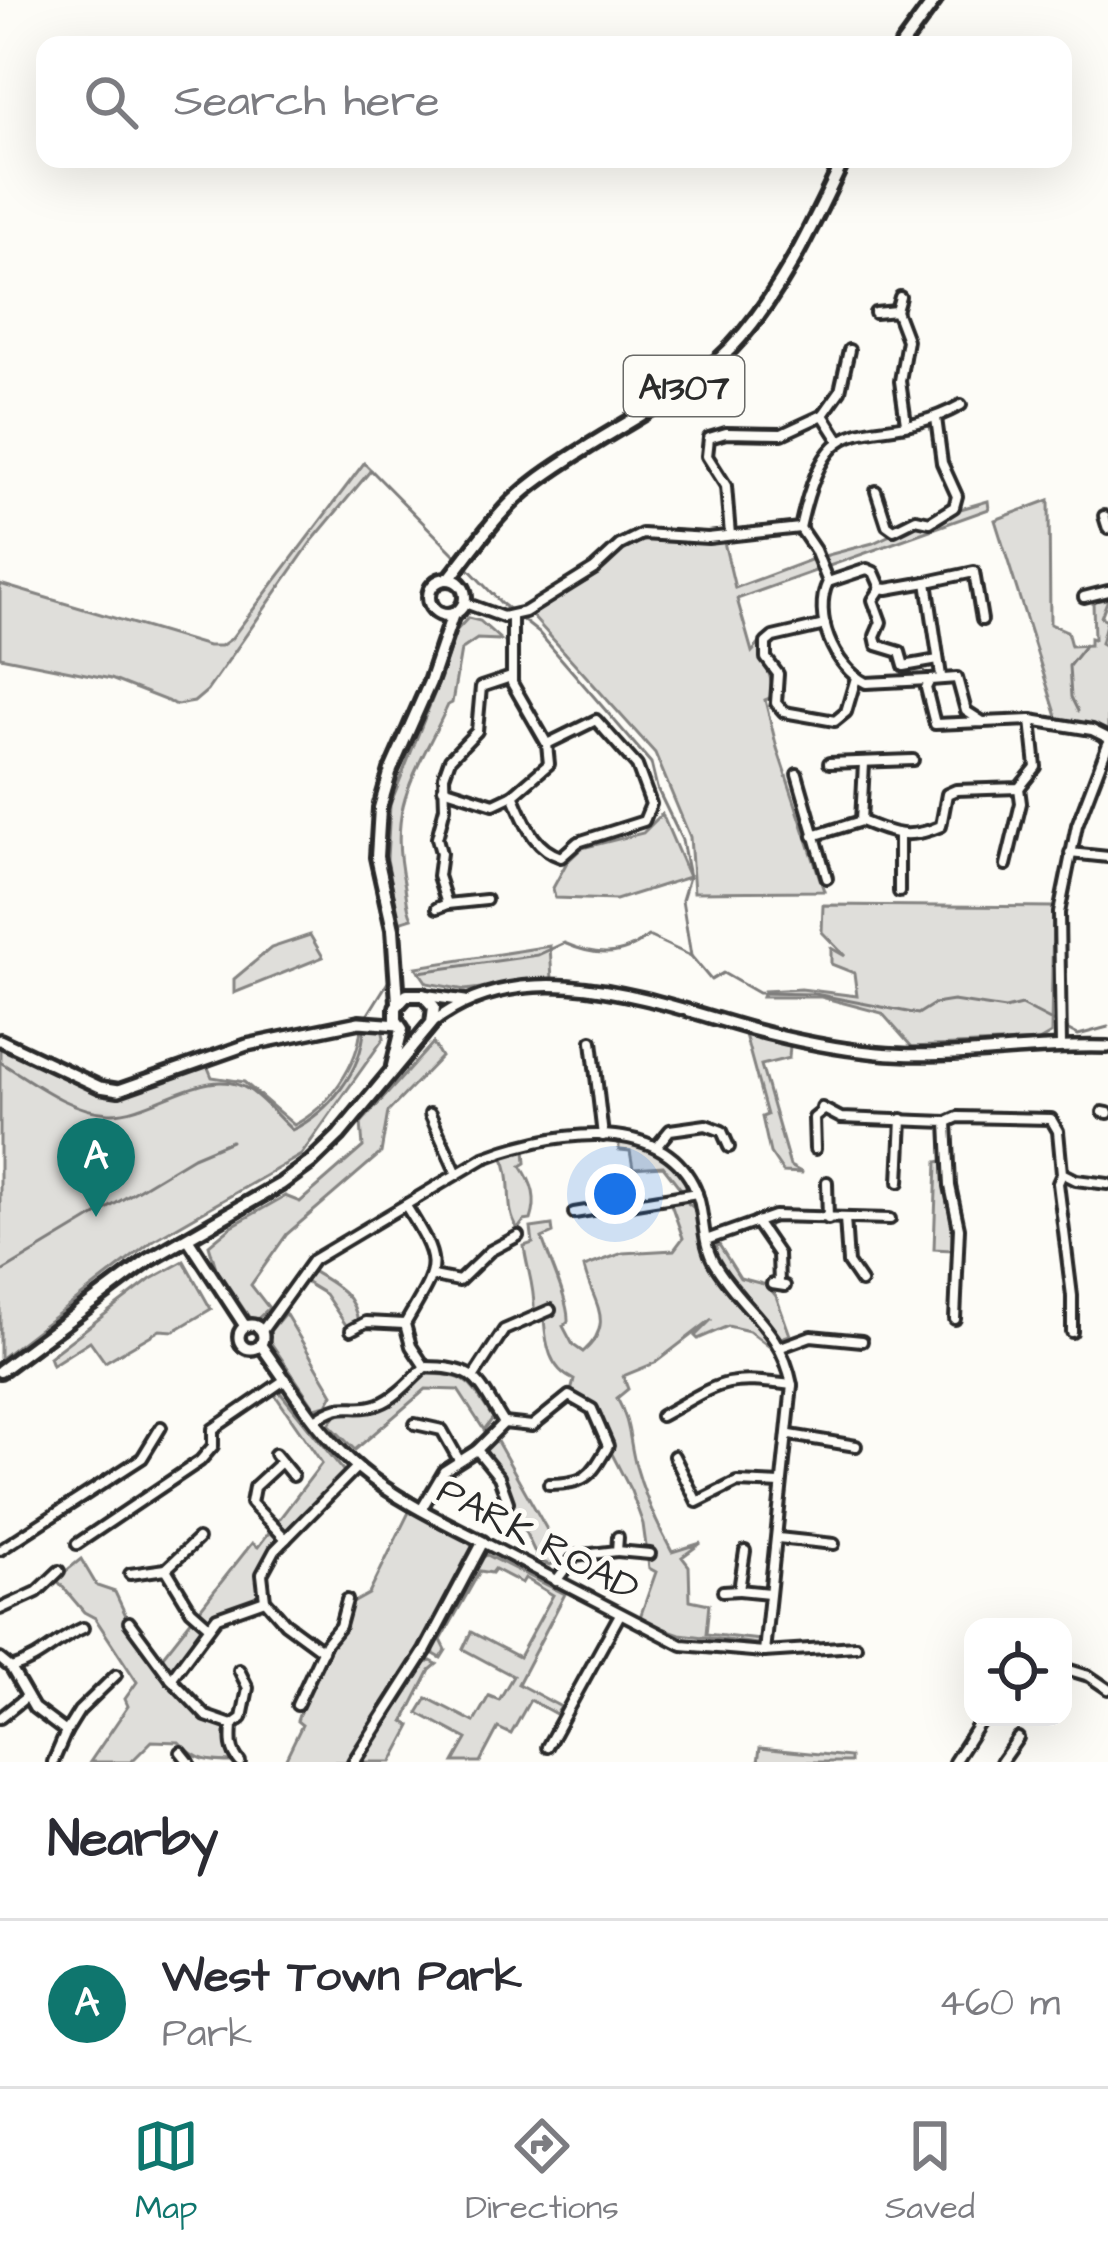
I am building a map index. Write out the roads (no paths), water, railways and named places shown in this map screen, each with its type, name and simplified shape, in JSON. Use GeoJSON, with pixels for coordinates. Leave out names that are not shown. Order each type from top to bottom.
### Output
{"type":"FeatureCollection","features":[{"type":"Feature","properties":{"kind":"main road"},"geometry":{"type":"LineString","coordinates":[[909,36],[935,0]]}},
{"type":"Feature","properties":{"kind":"main road","name":"A1307"},"geometry":{"type":"LineString","coordinates":[[455,582],[491,522],[531,484],[688,384],[730,348],[768,300],[840,168]]}},
{"type":"Feature","properties":{"kind":"main road"},"geometry":{"type":"LineString","coordinates":[[393,1066],[401,1027],[396,961],[377,857],[380,808],[442,639],[453,614],[464,603],[455,582],[433,585],[430,591],[442,639]]}},
{"type":"Feature","properties":{"kind":"main road"},"geometry":{"type":"LineString","coordinates":[[436,611],[453,614]]}},
{"type":"Feature","properties":{"kind":"main road"},"geometry":{"type":"LineString","coordinates":[[0,1371],[149,1260],[311,1162],[339,1135],[428,1027],[434,1007],[396,961]]}},
{"type":"Feature","properties":{"kind":"main road"},"geometry":{"type":"LineString","coordinates":[[397,1005],[406,995],[421,994]]}},
{"type":"Feature","properties":{"kind":"main road"},"geometry":{"type":"LineString","coordinates":[[401,1027],[413,1033],[428,1027]]}},
{"type":"Feature","properties":{"kind":"street"},"geometry":{"type":"LineString","coordinates":[[900,297],[896,311],[907,340],[900,381],[906,423]]}},
{"type":"Feature","properties":{"kind":"street"},"geometry":{"type":"LineString","coordinates":[[875,313],[896,311]]}},
{"type":"Feature","properties":{"kind":"street"},"geometry":{"type":"LineString","coordinates":[[730,535],[726,486],[707,456],[709,438],[725,433],[782,434],[823,416],[840,391],[849,350]]}},
{"type":"Feature","properties":{"kind":"street"},"geometry":{"type":"LineString","coordinates":[[828,582],[800,528],[817,466],[839,440],[864,430],[936,418],[961,405]]}},
{"type":"Feature","properties":{"kind":"street"},"geometry":{"type":"LineString","coordinates":[[823,416],[839,440]]}},
{"type":"Feature","properties":{"kind":"street"},"geometry":{"type":"LineString","coordinates":[[876,491],[893,530],[916,519],[930,522],[954,507],[957,496],[942,463],[936,418]]}},
{"type":"Feature","properties":{"kind":"street"},"geometry":{"type":"LineString","coordinates":[[1104,516],[1108,529]]}},
{"type":"Feature","properties":{"kind":"street"},"geometry":{"type":"LineString","coordinates":[[464,603],[513,616],[526,612],[641,534],[698,538],[800,528]]}},
{"type":"Feature","properties":{"kind":"street"},"geometry":{"type":"LineString","coordinates":[[881,588],[867,568],[828,582],[821,597],[825,625],[842,664],[856,678],[878,685],[952,676],[961,684],[962,723]]}},
{"type":"Feature","properties":{"kind":"street"},"geometry":{"type":"LineString","coordinates":[[939,660],[904,666],[900,652],[877,645],[881,622],[873,600],[881,588],[974,572],[982,620]]}},
{"type":"Feature","properties":{"kind":"street"},"geometry":{"type":"LineString","coordinates":[[927,582],[941,676]]}},
{"type":"Feature","properties":{"kind":"street"},"geometry":{"type":"LineString","coordinates":[[1084,597],[1108,591]]}},
{"type":"Feature","properties":{"kind":"street"},"geometry":{"type":"LineString","coordinates":[[443,788],[494,804],[545,770],[547,744],[511,677],[513,616]]}},
{"type":"Feature","properties":{"kind":"street"},"geometry":{"type":"LineString","coordinates":[[825,625],[773,637],[766,644],[766,658],[778,674],[776,703],[784,712],[835,721],[846,712],[856,678]]}},
{"type":"Feature","properties":{"kind":"street"},"geometry":{"type":"LineString","coordinates":[[486,900],[442,906],[437,838],[450,759],[477,731],[481,687],[511,677]]}},
{"type":"Feature","properties":{"kind":"street"},"geometry":{"type":"LineString","coordinates":[[930,680],[926,688],[934,724],[1031,720],[1092,730],[1108,741],[1070,854],[1059,913],[1061,1040]]}},
{"type":"Feature","properties":{"kind":"street"},"geometry":{"type":"LineString","coordinates":[[965,711],[983,722]]}},
{"type":"Feature","properties":{"kind":"street"},"geometry":{"type":"LineString","coordinates":[[513,795],[533,838],[561,857],[578,842],[644,821],[651,804],[637,766],[596,720],[547,744]]}},
{"type":"Feature","properties":{"kind":"street"},"geometry":{"type":"LineString","coordinates":[[1006,865],[1021,803],[1019,788],[1036,767],[1031,720]]}},
{"type":"Feature","properties":{"kind":"street"},"geometry":{"type":"LineString","coordinates":[[829,764],[913,760]]}},
{"type":"Feature","properties":{"kind":"street"},"geometry":{"type":"LineString","coordinates":[[861,821],[864,763]]}},
{"type":"Feature","properties":{"kind":"street"},"geometry":{"type":"LineString","coordinates":[[797,774],[827,878]]}},
{"type":"Feature","properties":{"kind":"street"},"geometry":{"type":"LineString","coordinates":[[1097,775],[1108,779]]}},
{"type":"Feature","properties":{"kind":"street"},"geometry":{"type":"LineString","coordinates":[[813,836],[861,821],[877,831],[922,833],[940,826],[947,794],[1019,788]]}},
{"type":"Feature","properties":{"kind":"street"},"geometry":{"type":"LineString","coordinates":[[899,834],[899,892]]}},
{"type":"Feature","properties":{"kind":"street"},"geometry":{"type":"LineString","coordinates":[[1070,854],[1108,857]]}},
{"type":"Feature","properties":{"kind":"street"},"geometry":{"type":"LineString","coordinates":[[421,994],[465,1001],[520,989],[576,986],[649,999],[785,1038],[876,1053],[922,1055],[1061,1040],[1108,1047]]}},
{"type":"Feature","properties":{"kind":"street"},"geometry":{"type":"LineString","coordinates":[[428,1027],[465,1001]]}},
{"type":"Feature","properties":{"kind":"street"},"geometry":{"type":"LineString","coordinates":[[0,1040],[100,1087],[132,1087],[247,1045],[366,1021],[397,1005]]}},
{"type":"Feature","properties":{"kind":"street"},"geometry":{"type":"LineString","coordinates":[[366,1021],[401,1027]]}},
{"type":"Feature","properties":{"kind":"street"},"geometry":{"type":"LineString","coordinates":[[592,1041],[603,1136]]}},
{"type":"Feature","properties":{"kind":"street"},"geometry":{"type":"LineString","coordinates":[[815,1149],[814,1118],[823,1109],[842,1118],[1051,1119],[1058,1131],[1062,1173],[1058,1183],[1072,1296],[1071,1332]]}},
{"type":"Feature","properties":{"kind":"street"},"geometry":{"type":"LineString","coordinates":[[430,1114],[457,1174]]}},
{"type":"Feature","properties":{"kind":"street"},"geometry":{"type":"LineString","coordinates":[[899,1181],[902,1119]]}},
{"type":"Feature","properties":{"kind":"street"},"geometry":{"type":"LineString","coordinates":[[947,1122],[950,1186],[959,1228],[956,1319]]}},
{"type":"Feature","properties":{"kind":"street"},"geometry":{"type":"LineString","coordinates":[[656,1147],[670,1130],[706,1125],[722,1131],[729,1147]]}},
{"type":"Feature","properties":{"kind":"street"},"geometry":{"type":"LineString","coordinates":[[262,1331],[245,1326],[238,1335],[242,1345],[249,1349],[260,1344],[262,1331],[313,1260],[457,1174],[513,1147],[603,1136],[636,1138],[656,1147],[681,1165],[697,1193],[711,1259],[781,1348],[792,1385],[764,1652]]}},
{"type":"Feature","properties":{"kind":"street"},"geometry":{"type":"LineString","coordinates":[[1062,1173],[1108,1184]]}},
{"type":"Feature","properties":{"kind":"street"},"geometry":{"type":"LineString","coordinates":[[826,1182],[828,1219]]}},
{"type":"Feature","properties":{"kind":"street"},"geometry":{"type":"LineString","coordinates":[[574,1214],[697,1193]]}},
{"type":"Feature","properties":{"kind":"street"},"geometry":{"type":"LineString","coordinates":[[406,1205],[431,1246],[434,1276],[405,1324],[411,1346],[425,1367]]}},
{"type":"Feature","properties":{"kind":"street"},"geometry":{"type":"LineString","coordinates":[[706,1240],[785,1215],[890,1219]]}},
{"type":"Feature","properties":{"kind":"street"},"geometry":{"type":"LineString","coordinates":[[845,1218],[848,1263],[862,1281]]}},
{"type":"Feature","properties":{"kind":"street"},"geometry":{"type":"LineString","coordinates":[[756,1222],[778,1254],[779,1285]]}},
{"type":"Feature","properties":{"kind":"street"},"geometry":{"type":"LineString","coordinates":[[434,1276],[459,1281],[490,1251],[518,1236]]}},
{"type":"Feature","properties":{"kind":"street"},"geometry":{"type":"LineString","coordinates":[[188,1239],[245,1326]]}},
{"type":"Feature","properties":{"kind":"street"},"geometry":{"type":"LineString","coordinates":[[474,1376],[504,1330],[550,1310]]}},
{"type":"Feature","properties":{"kind":"street"},"geometry":{"type":"LineString","coordinates":[[351,1330],[366,1322],[405,1324]]}},
{"type":"Feature","properties":{"kind":"street"},"geometry":{"type":"LineString","coordinates":[[781,1348],[811,1336],[862,1341]]}},
{"type":"Feature","properties":{"kind":"street","name":"PARK ROAD"},"geometry":{"type":"LineString","coordinates":[[260,1344],[357,1467],[421,1510],[619,1616],[682,1646],[764,1652],[856,1646]]}},
{"type":"Feature","properties":{"kind":"street"},"geometry":{"type":"LineString","coordinates":[[316,1420],[334,1407],[386,1401],[425,1367],[460,1367],[474,1376],[504,1423]]}},
{"type":"Feature","properties":{"kind":"street"},"geometry":{"type":"LineString","coordinates":[[77,1544],[200,1461],[213,1446],[213,1429],[286,1378]]}},
{"type":"Feature","properties":{"kind":"street"},"geometry":{"type":"LineString","coordinates":[[661,1416],[718,1383],[737,1378],[792,1385]]}},
{"type":"Feature","properties":{"kind":"street"},"geometry":{"type":"LineString","coordinates":[[504,1423],[532,1426],[569,1396],[592,1409],[608,1446],[590,1477],[549,1484]]}},
{"type":"Feature","properties":{"kind":"street"},"geometry":{"type":"LineString","coordinates":[[421,1510],[444,1471],[477,1450],[504,1423]]}},
{"type":"Feature","properties":{"kind":"street"},"geometry":{"type":"LineString","coordinates":[[415,1424],[442,1430],[459,1460]]}},
{"type":"Feature","properties":{"kind":"street"},"geometry":{"type":"LineString","coordinates":[[0,1550],[142,1457],[161,1427]]}},
{"type":"Feature","properties":{"kind":"street"},"geometry":{"type":"LineString","coordinates":[[790,1435],[856,1446]]}},
{"type":"Feature","properties":{"kind":"street"},"geometry":{"type":"LineString","coordinates":[[477,1450],[499,1477],[508,1502]]}},
{"type":"Feature","properties":{"kind":"street"},"geometry":{"type":"LineString","coordinates":[[674,1456],[698,1502],[737,1481],[781,1484]]}},
{"type":"Feature","properties":{"kind":"street"},"geometry":{"type":"LineString","coordinates":[[286,1539],[251,1503],[254,1487],[278,1458],[293,1476]]}},
{"type":"Feature","properties":{"kind":"street"},"geometry":{"type":"LineString","coordinates":[[323,1651],[285,1623],[265,1600],[264,1565],[357,1467]]}},
{"type":"Feature","properties":{"kind":"street"},"geometry":{"type":"LineString","coordinates":[[617,1551],[618,1537]]}},
{"type":"Feature","properties":{"kind":"street"},"geometry":{"type":"LineString","coordinates":[[778,1538],[834,1544]]}},
{"type":"Feature","properties":{"kind":"street"},"geometry":{"type":"LineString","coordinates":[[130,1574],[166,1569],[198,1539]]}},
{"type":"Feature","properties":{"kind":"street"},"geometry":{"type":"LineString","coordinates":[[354,1762],[425,1651],[483,1542]]}},
{"type":"Feature","properties":{"kind":"street"},"geometry":{"type":"LineString","coordinates":[[556,1581],[575,1556],[617,1551],[650,1554]]}},
{"type":"Feature","properties":{"kind":"street"},"geometry":{"type":"LineString","coordinates":[[739,1590],[745,1551]]}},
{"type":"Feature","properties":{"kind":"street"},"geometry":{"type":"LineString","coordinates":[[166,1569],[190,1610],[208,1626]]}},
{"type":"Feature","properties":{"kind":"street"},"geometry":{"type":"LineString","coordinates":[[0,1609],[37,1592],[59,1571]]}},
{"type":"Feature","properties":{"kind":"street"},"geometry":{"type":"LineString","coordinates":[[723,1591],[769,1593]]}},
{"type":"Feature","properties":{"kind":"street"},"geometry":{"type":"LineString","coordinates":[[171,1679],[217,1617],[265,1600]]}},
{"type":"Feature","properties":{"kind":"street"},"geometry":{"type":"LineString","coordinates":[[297,1705],[340,1626],[347,1600]]}},
{"type":"Feature","properties":{"kind":"street"},"geometry":{"type":"LineString","coordinates":[[547,1747],[619,1616]]}},
{"type":"Feature","properties":{"kind":"street"},"geometry":{"type":"LineString","coordinates":[[129,1622],[171,1679],[206,1716],[232,1725]]}},
{"type":"Feature","properties":{"kind":"street"},"geometry":{"type":"LineString","coordinates":[[11,1668],[52,1650],[83,1628]]}},
{"type":"Feature","properties":{"kind":"street"},"geometry":{"type":"LineString","coordinates":[[0,1659],[11,1668],[26,1698],[66,1732]]}},
{"type":"Feature","properties":{"kind":"street"},"geometry":{"type":"LineString","coordinates":[[232,1725],[242,1718],[248,1688],[239,1670]]}},
{"type":"Feature","properties":{"kind":"street"},"geometry":{"type":"LineString","coordinates":[[1072,1671],[1108,1689]]}},
{"type":"Feature","properties":{"kind":"street"},"geometry":{"type":"LineString","coordinates":[[52,1762],[79,1712],[116,1675]]}},
{"type":"Feature","properties":{"kind":"street"},"geometry":{"type":"LineString","coordinates":[[2,1711],[26,1698]]}},
{"type":"Feature","properties":{"kind":"street"},"geometry":{"type":"LineString","coordinates":[[232,1725],[233,1754],[240,1762]]}},
{"type":"Feature","properties":{"kind":"street"},"geometry":{"type":"LineString","coordinates":[[954,1762],[977,1726]]}},
{"type":"Feature","properties":{"kind":"street"},"geometry":{"type":"LineString","coordinates":[[1001,1762],[1018,1738]]}},
{"type":"Feature","properties":{"kind":"street"},"geometry":{"type":"LineString","coordinates":[[181,1752],[189,1762]]}},
{"type":"Feature","properties":{"kind":"waterway"},"geometry":{"type":"LineString","coordinates":[[371,470],[458,558]]}},
{"type":"Feature","properties":{"kind":"waterway"},"geometry":{"type":"LineString","coordinates":[[465,565],[501,603],[539,633],[651,763],[657,788],[682,840],[689,877],[682,900],[691,956]]}},
{"type":"Feature","properties":{"kind":"waterway"},"geometry":{"type":"LineString","coordinates":[[1078,711],[1071,697],[1069,666],[1084,647]]}},
{"type":"Feature","properties":{"kind":"waterway"},"geometry":{"type":"LineString","coordinates":[[419,972],[538,955],[564,943],[597,953],[617,952],[648,936],[691,956],[711,980],[723,973],[758,993],[815,994],[918,1014],[934,1004],[953,1001],[1005,1009],[1021,1005],[1056,1023]]}},
{"type":"Feature","properties":{"kind":"waterway"},"geometry":{"type":"LineString","coordinates":[[365,1019],[388,982]]}},
{"type":"Feature","properties":{"kind":"waterway"},"geometry":{"type":"LineString","coordinates":[[1065,1028],[1078,1035],[1108,1027]]}},
{"type":"Feature","properties":{"kind":"waterway"},"geometry":{"type":"LineString","coordinates":[[0,1062],[66,1101],[109,1113],[144,1106],[199,1085],[234,1083],[257,1095],[292,1130],[319,1113],[341,1088],[357,1060],[364,1029]]}},
{"type":"Feature","properties":{"kind":"waterway"},"geometry":{"type":"LineString","coordinates":[[0,1273],[193,1157],[231,1141]]}},
{"type":"Feature","properties":{"kind":"place","name":"West Town Park"},"geometry":{"type":"Point","coordinates":[96,1217]}}]}
